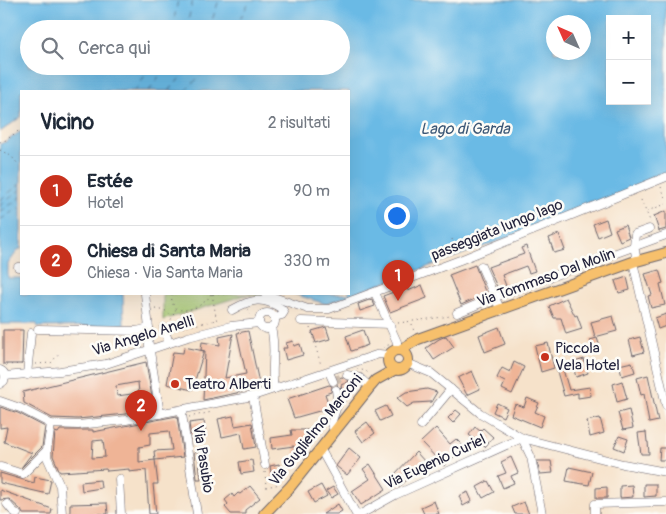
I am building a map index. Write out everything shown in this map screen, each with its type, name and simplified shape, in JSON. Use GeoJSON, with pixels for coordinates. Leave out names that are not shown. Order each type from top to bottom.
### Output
{"type":"FeatureCollection","features":[{"type":"Feature","properties":{"kind":"main road","name":"Via Tommaso Dal Molin"},"geometry":{"type":"LineString","coordinates":[[397,356],[437,333],[635,262],[666,253]]}},
{"type":"Feature","properties":{"kind":"main road","name":"Via Guglielmo Marconi"},"geometry":{"type":"LineString","coordinates":[[264,514],[290,488],[321,450],[373,383],[378,373],[397,356]]}},
{"type":"Feature","properties":{"kind":"street","name":"passeggiata lungo lago"},"geometry":{"type":"LineString","coordinates":[[308,309],[329,309],[460,260],[666,177]]}},
{"type":"Feature","properties":{"kind":"street"},"geometry":{"type":"LineString","coordinates":[[649,229],[635,234],[635,262],[666,405]]}},
{"type":"Feature","properties":{"kind":"street"},"geometry":{"type":"LineString","coordinates":[[457,313],[495,297],[666,235]]}},
{"type":"Feature","properties":{"kind":"street"},"geometry":{"type":"LineString","coordinates":[[481,266],[501,310]]}},
{"type":"Feature","properties":{"kind":"street"},"geometry":{"type":"LineString","coordinates":[[376,294],[390,324],[397,356]]}},
{"type":"Feature","properties":{"kind":"street"},"geometry":{"type":"LineString","coordinates":[[146,295],[148,338],[160,414]]}},
{"type":"Feature","properties":{"kind":"street"},"geometry":{"type":"LineString","coordinates":[[269,295],[308,309],[306,323],[390,324]]}},
{"type":"Feature","properties":{"kind":"street"},"geometry":{"type":"LineString","coordinates":[[232,310],[248,301],[264,301],[282,309],[284,312],[282,315],[275,317]]}},
{"type":"Feature","properties":{"kind":"street"},"geometry":{"type":"LineString","coordinates":[[270,313],[275,317],[275,324],[271,328],[263,328],[259,323],[260,316],[264,314],[270,313]]}},
{"type":"Feature","properties":{"kind":"street","name":"Via Angelo Anelli"},"geometry":{"type":"LineString","coordinates":[[3,373],[27,375],[106,364],[205,332],[259,323]]}},
{"type":"Feature","properties":{"kind":"street"},"geometry":{"type":"LineString","coordinates":[[166,327],[171,342]]}},
{"type":"Feature","properties":{"kind":"street"},"geometry":{"type":"LineString","coordinates":[[38,329],[137,331],[149,328]]}},
{"type":"Feature","properties":{"kind":"street"},"geometry":{"type":"LineString","coordinates":[[271,328],[274,337],[271,376],[274,390]]}},
{"type":"Feature","properties":{"kind":"street"},"geometry":{"type":"LineString","coordinates":[[27,375],[31,334]]}},
{"type":"Feature","properties":{"kind":"street"},"geometry":{"type":"LineString","coordinates":[[0,401],[20,408],[51,424],[78,425],[126,420],[253,396],[326,370],[379,354],[397,356],[431,373],[480,413],[522,438],[623,464],[666,472]]}},
{"type":"Feature","properties":{"kind":"street"},"geometry":{"type":"LineString","coordinates":[[326,370],[333,381]]}},
{"type":"Feature","properties":{"kind":"street"},"geometry":{"type":"LineString","coordinates":[[0,384],[4,381],[3,373]]}},
{"type":"Feature","properties":{"kind":"street"},"geometry":{"type":"LineString","coordinates":[[347,375],[373,383]]}},
{"type":"Feature","properties":{"kind":"street"},"geometry":{"type":"LineString","coordinates":[[335,432],[331,424],[338,403],[360,378]]}},
{"type":"Feature","properties":{"kind":"street"},"geometry":{"type":"LineString","coordinates":[[421,424],[451,389]]}},
{"type":"Feature","properties":{"kind":"street"},"geometry":{"type":"LineString","coordinates":[[336,390],[338,403]]}},
{"type":"Feature","properties":{"kind":"street"},"geometry":{"type":"LineString","coordinates":[[253,396],[265,465]]}},
{"type":"Feature","properties":{"kind":"street","name":"Via Pasubio"},"geometry":{"type":"LineString","coordinates":[[184,409],[182,414],[197,514]]}},
{"type":"Feature","properties":{"kind":"street"},"geometry":{"type":"LineString","coordinates":[[51,424],[46,450],[60,486],[62,514]]}},
{"type":"Feature","properties":{"kind":"street"},"geometry":{"type":"LineString","coordinates":[[522,438],[531,457],[542,514]]}},
{"type":"Feature","properties":{"kind":"street","name":"Via Eugenio Curiel"},"geometry":{"type":"LineString","coordinates":[[366,513],[395,495],[522,438]]}},
{"type":"Feature","properties":{"kind":"street"},"geometry":{"type":"LineString","coordinates":[[2,468],[23,474],[46,450]]}},
{"type":"Feature","properties":{"kind":"street"},"geometry":{"type":"LineString","coordinates":[[321,450],[356,514]]}},
{"type":"Feature","properties":{"kind":"street"},"geometry":{"type":"LineString","coordinates":[[119,479],[121,514]]}},
{"type":"Feature","properties":{"kind":"street"},"geometry":{"type":"LineString","coordinates":[[595,514],[595,504],[666,502]]}},
{"type":"Feature","properties":{"kind":"street"},"geometry":{"type":"LineString","coordinates":[[7,504],[17,514]]}},
{"type":"Feature","properties":{"kind":"path"},"geometry":{"type":"LineString","coordinates":[[0,142],[20,130]]}},
{"type":"Feature","properties":{"kind":"path"},"geometry":{"type":"LineString","coordinates":[[0,150],[11,156],[18,165]]}},
{"type":"Feature","properties":{"kind":"path"},"geometry":{"type":"LineString","coordinates":[[662,190],[666,198]]}},
{"type":"Feature","properties":{"kind":"path"},"geometry":{"type":"LineString","coordinates":[[641,200],[651,221],[649,229]]}},
{"type":"Feature","properties":{"kind":"path"},"geometry":{"type":"LineString","coordinates":[[646,211],[666,204]]}},
{"type":"Feature","properties":{"kind":"path"},"geometry":{"type":"LineString","coordinates":[[532,210],[540,228]]}},
{"type":"Feature","properties":{"kind":"path"},"geometry":{"type":"LineString","coordinates":[[452,240],[460,260]]}},
{"type":"Feature","properties":{"kind":"path"},"geometry":{"type":"LineString","coordinates":[[172,295],[172,303],[176,309],[183,310],[202,305],[211,295]]}},
{"type":"Feature","properties":{"kind":"path"},"geometry":{"type":"LineString","coordinates":[[212,295],[218,329]]}},
{"type":"Feature","properties":{"kind":"path"},"geometry":{"type":"LineString","coordinates":[[148,311],[158,309],[166,311],[172,316]]}},
{"type":"Feature","properties":{"kind":"path"},"geometry":{"type":"LineString","coordinates":[[166,327],[176,309]]}},
{"type":"Feature","properties":{"kind":"path"},"geometry":{"type":"LineString","coordinates":[[171,342],[170,331],[216,320]]}},
{"type":"Feature","properties":{"kind":"path"},"geometry":{"type":"LineString","coordinates":[[203,323],[205,332]]}},
{"type":"Feature","properties":{"kind":"path"},"geometry":{"type":"LineString","coordinates":[[306,323],[326,370]]}},
{"type":"Feature","properties":{"kind":"path"},"geometry":{"type":"LineString","coordinates":[[380,348],[397,356]]}},
{"type":"Feature","properties":{"kind":"path"},"geometry":{"type":"LineString","coordinates":[[60,352],[51,363],[58,366],[60,371]]}},
{"type":"Feature","properties":{"kind":"path"},"geometry":{"type":"LineString","coordinates":[[265,465],[266,487],[285,483],[290,488]]}},
{"type":"Feature","properties":{"kind":"green space"},"geometry":{"type":"Polygon","coordinates":[[[163,295],[245,295],[163,320],[163,295]]]}},
{"type":"Feature","properties":{"kind":"green space"},"geometry":{"type":"Polygon","coordinates":[[[253,295],[263,295],[276,305],[253,295]]]}},
{"type":"Feature","properties":{"kind":"water","name":"Lago di Garda"},"geometry":{"type":"Polygon","coordinates":[[[0,0],[666,0],[666,176],[581,211],[326,304],[297,295],[350,295],[350,90],[20,90],[20,118],[0,132],[0,0]]]}},
{"type":"Feature","properties":{"kind":"water"},"geometry":{"type":"Polygon","coordinates":[[[20,132],[20,249],[8,264],[8,278],[20,278],[20,295],[123,295],[124,326],[38,327],[37,324],[0,324],[0,144],[20,132]]]}},
{"type":"Feature","properties":{"kind":"building"},"geometry":{"type":"Polygon","coordinates":[[[666,211],[666,229],[659,231],[654,216],[666,211]]]}},
{"type":"Feature","properties":{"kind":"building"},"geometry":{"type":"Polygon","coordinates":[[[606,219],[610,232],[598,237],[593,224],[606,219]]]}},
{"type":"Feature","properties":{"kind":"building"},"geometry":{"type":"Polygon","coordinates":[[[625,225],[629,237],[620,241],[615,229],[625,225]]]}},
{"type":"Feature","properties":{"kind":"building"},"geometry":{"type":"Polygon","coordinates":[[[559,234],[565,250],[554,253],[549,238],[559,234]]]}},
{"type":"Feature","properties":{"kind":"building"},"geometry":{"type":"Polygon","coordinates":[[[526,246],[535,271],[529,273],[526,266],[502,275],[506,286],[498,289],[488,267],[524,254],[521,248],[526,246]]]}},
{"type":"Feature","properties":{"kind":"building"},"geometry":{"type":"Polygon","coordinates":[[[475,265],[486,294],[461,305],[449,275],[475,265]]]}},
{"type":"Feature","properties":{"kind":"building"},"geometry":{"type":"Polygon","coordinates":[[[659,270],[663,283],[660,284],[665,305],[651,308],[648,296],[652,295],[645,274],[659,270]]]}},
{"type":"Feature","properties":{"kind":"building"},"geometry":{"type":"Polygon","coordinates":[[[627,277],[630,290],[619,293],[615,281],[627,277]]]}},
{"type":"Feature","properties":{"kind":"building"},"geometry":{"type":"Polygon","coordinates":[[[422,285],[427,298],[390,312],[383,296],[407,287],[408,291],[422,285]]]}},
{"type":"Feature","properties":{"kind":"building"},"geometry":{"type":"Polygon","coordinates":[[[566,298],[575,316],[577,315],[582,329],[566,334],[561,318],[554,318],[549,306],[566,298]]]}},
{"type":"Feature","properties":{"kind":"building"},"geometry":{"type":"Polygon","coordinates":[[[372,299],[375,306],[360,311],[358,304],[372,299]]]}},
{"type":"Feature","properties":{"kind":"building"},"geometry":{"type":"Polygon","coordinates":[[[666,314],[666,326],[658,329],[655,318],[666,314]]]}},
{"type":"Feature","properties":{"kind":"building"},"geometry":{"type":"Polygon","coordinates":[[[613,316],[617,331],[595,337],[591,322],[613,316]]]}},
{"type":"Feature","properties":{"kind":"building"},"geometry":{"type":"Polygon","coordinates":[[[326,327],[330,339],[316,343],[312,331],[326,327]]]}},
{"type":"Feature","properties":{"kind":"building"},"geometry":{"type":"Polygon","coordinates":[[[499,327],[505,344],[485,352],[479,335],[499,327]]]}},
{"type":"Feature","properties":{"kind":"building"},"geometry":{"type":"Polygon","coordinates":[[[3,330],[23,330],[22,364],[3,364],[3,330]]]}},
{"type":"Feature","properties":{"kind":"building"},"geometry":{"type":"Polygon","coordinates":[[[363,330],[368,345],[351,351],[346,336],[363,330]]]}},
{"type":"Feature","properties":{"kind":"building"},"geometry":{"type":"Polygon","coordinates":[[[248,331],[260,388],[203,400],[205,351],[201,350],[202,342],[220,345],[219,337],[233,334],[225,378],[246,374],[237,333],[248,331]]]}},
{"type":"Feature","properties":{"kind":"building"},"geometry":{"type":"Polygon","coordinates":[[[446,336],[454,347],[434,360],[426,348],[446,336]]]}},
{"type":"Feature","properties":{"kind":"building"},"geometry":{"type":"Polygon","coordinates":[[[640,337],[644,352],[633,355],[629,340],[640,337]]]}},
{"type":"Feature","properties":{"kind":"building"},"geometry":{"type":"Polygon","coordinates":[[[597,338],[600,347],[593,349],[590,340],[597,338]]]}},
{"type":"Feature","properties":{"kind":"building"},"geometry":{"type":"Polygon","coordinates":[[[293,341],[294,346],[300,344],[303,355],[286,360],[283,348],[287,348],[286,343],[293,341]]]}},
{"type":"Feature","properties":{"kind":"building","name":"Piccola Vela Hotel"},"geometry":{"type":"Polygon","coordinates":[[[548,343],[554,368],[541,372],[535,346],[548,343]]]}},
{"type":"Feature","properties":{"kind":"building"},"geometry":{"type":"Polygon","coordinates":[[[184,347],[204,351],[192,390],[167,384],[173,352],[183,353],[184,347]]]}},
{"type":"Feature","properties":{"kind":"building"},"geometry":{"type":"Polygon","coordinates":[[[584,359],[588,373],[576,377],[572,363],[584,359]]]}},
{"type":"Feature","properties":{"kind":"building"},"geometry":{"type":"Polygon","coordinates":[[[146,362],[154,409],[78,419],[52,418],[24,403],[23,392],[146,362]],[[138,382],[116,386],[117,396],[139,393],[138,382]]]}},
{"type":"Feature","properties":{"kind":"building"},"geometry":{"type":"Polygon","coordinates":[[[514,362],[524,367],[512,394],[502,389],[505,382],[497,378],[502,368],[510,372],[514,362]]]}},
{"type":"Feature","properties":{"kind":"building"},"geometry":{"type":"Polygon","coordinates":[[[632,362],[635,372],[622,376],[619,365],[632,362]]]}},
{"type":"Feature","properties":{"kind":"building"},"geometry":{"type":"Polygon","coordinates":[[[562,366],[569,390],[590,387],[591,396],[578,398],[578,393],[564,396],[556,368],[562,366]]]}},
{"type":"Feature","properties":{"kind":"building"},"geometry":{"type":"Polygon","coordinates":[[[472,371],[480,389],[467,395],[458,378],[472,371]]]}},
{"type":"Feature","properties":{"kind":"building"},"geometry":{"type":"Polygon","coordinates":[[[648,375],[658,421],[649,423],[644,394],[641,395],[637,378],[648,375]]]}},
{"type":"Feature","properties":{"kind":"building"},"geometry":{"type":"Polygon","coordinates":[[[342,377],[350,381],[341,385],[342,390],[337,385],[338,378],[342,377]]]}},
{"type":"Feature","properties":{"kind":"building"},"geometry":{"type":"Polygon","coordinates":[[[622,381],[627,399],[617,402],[613,384],[622,381]]]}},
{"type":"Feature","properties":{"kind":"building"},"geometry":{"type":"Polygon","coordinates":[[[329,385],[332,386],[331,392],[325,394],[330,408],[294,418],[287,399],[329,385]]]}},
{"type":"Feature","properties":{"kind":"building"},"geometry":{"type":"Polygon","coordinates":[[[427,389],[437,392],[431,402],[414,403],[407,407],[397,398],[406,392],[427,389]]]}},
{"type":"Feature","properties":{"kind":"building"},"geometry":{"type":"Polygon","coordinates":[[[527,398],[539,403],[535,412],[544,416],[540,427],[511,415],[515,404],[524,407],[527,398]]]}},
{"type":"Feature","properties":{"kind":"building"},"geometry":{"type":"Polygon","coordinates":[[[497,403],[507,408],[503,417],[493,412],[497,403]]]}},
{"type":"Feature","properties":{"kind":"building"},"geometry":{"type":"Polygon","coordinates":[[[386,406],[391,416],[380,421],[375,411],[386,406]]]}},
{"type":"Feature","properties":{"kind":"building"},"geometry":{"type":"Polygon","coordinates":[[[0,407],[18,413],[45,427],[42,447],[21,468],[32,453],[4,442],[7,427],[0,428],[0,407]]]}},
{"type":"Feature","properties":{"kind":"building"},"geometry":{"type":"Polygon","coordinates":[[[456,410],[461,414],[453,423],[448,418],[456,410]]]}},
{"type":"Feature","properties":{"kind":"building"},"geometry":{"type":"Polygon","coordinates":[[[629,410],[633,428],[623,430],[618,413],[629,410]]]}},
{"type":"Feature","properties":{"kind":"building"},"geometry":{"type":"Polygon","coordinates":[[[177,416],[183,457],[155,460],[158,484],[153,484],[156,514],[149,514],[146,470],[129,472],[129,469],[107,471],[106,469],[60,472],[53,456],[55,432],[58,433],[60,430],[93,430],[93,432],[177,416]],[[169,431],[150,433],[150,445],[139,447],[139,462],[155,460],[154,451],[172,450],[169,431]],[[103,440],[93,441],[92,458],[105,457],[103,440]]]}},
{"type":"Feature","properties":{"kind":"building"},"geometry":{"type":"Polygon","coordinates":[[[233,416],[235,426],[252,423],[256,447],[244,449],[241,433],[222,437],[218,419],[233,416]]]}},
{"type":"Feature","properties":{"kind":"building"},"geometry":{"type":"Polygon","coordinates":[[[600,418],[604,433],[590,437],[587,421],[600,418]]]}},
{"type":"Feature","properties":{"kind":"building"},"geometry":{"type":"Polygon","coordinates":[[[204,421],[206,436],[191,439],[189,423],[204,421]]]}},
{"type":"Feature","properties":{"kind":"building"},"geometry":{"type":"Polygon","coordinates":[[[367,422],[375,433],[363,442],[355,431],[367,422]]]}},
{"type":"Feature","properties":{"kind":"building"},"geometry":{"type":"Polygon","coordinates":[[[475,427],[480,431],[483,428],[493,437],[485,447],[469,435],[475,427]]]}},
{"type":"Feature","properties":{"kind":"building"},"geometry":{"type":"Polygon","coordinates":[[[436,428],[450,444],[456,439],[464,447],[444,466],[421,442],[436,428]]]}},
{"type":"Feature","properties":{"kind":"building"},"geometry":{"type":"Polygon","coordinates":[[[291,430],[317,430],[296,455],[294,446],[272,449],[271,438],[292,435],[291,430]]]}},
{"type":"Feature","properties":{"kind":"building"},"geometry":{"type":"Polygon","coordinates":[[[646,432],[649,454],[641,454],[638,433],[646,432]]]}},
{"type":"Feature","properties":{"kind":"building"},"geometry":{"type":"Polygon","coordinates":[[[619,436],[628,439],[624,451],[614,447],[619,436]]]}},
{"type":"Feature","properties":{"kind":"building"},"geometry":{"type":"Polygon","coordinates":[[[349,448],[361,458],[347,475],[336,466],[349,448]]]}},
{"type":"Feature","properties":{"kind":"building"},"geometry":{"type":"Polygon","coordinates":[[[660,448],[666,448],[666,460],[659,460],[660,448]]]}},
{"type":"Feature","properties":{"kind":"building"},"geometry":{"type":"Polygon","coordinates":[[[198,452],[201,479],[197,479],[194,453],[198,452]]]}},
{"type":"Feature","properties":{"kind":"building"},"geometry":{"type":"Polygon","coordinates":[[[416,452],[426,463],[399,487],[391,478],[416,452]]]}},
{"type":"Feature","properties":{"kind":"building"},"geometry":{"type":"Polygon","coordinates":[[[511,457],[518,473],[511,476],[514,483],[503,488],[498,476],[506,473],[501,462],[511,457]]]}},
{"type":"Feature","properties":{"kind":"building"},"geometry":{"type":"Polygon","coordinates":[[[252,460],[254,472],[241,474],[239,462],[252,460]]]}},
{"type":"Feature","properties":{"kind":"building"},"geometry":{"type":"Polygon","coordinates":[[[537,461],[551,461],[553,473],[540,474],[537,461]]]}},
{"type":"Feature","properties":{"kind":"building"},"geometry":{"type":"Polygon","coordinates":[[[279,464],[282,478],[272,480],[270,466],[279,464]]]}},
{"type":"Feature","properties":{"kind":"building"},"geometry":{"type":"Polygon","coordinates":[[[370,464],[386,489],[361,505],[352,491],[370,479],[363,469],[370,464]]]}},
{"type":"Feature","properties":{"kind":"building"},"geometry":{"type":"Polygon","coordinates":[[[569,467],[592,472],[589,485],[566,481],[569,467]]]}},
{"type":"Feature","properties":{"kind":"building"},"geometry":{"type":"Polygon","coordinates":[[[0,473],[34,483],[35,477],[51,480],[48,494],[0,483],[0,473]]]}},
{"type":"Feature","properties":{"kind":"building"},"geometry":{"type":"Polygon","coordinates":[[[100,480],[101,488],[82,491],[81,482],[100,480]]]}},
{"type":"Feature","properties":{"kind":"building"},"geometry":{"type":"Polygon","coordinates":[[[488,481],[494,492],[483,498],[477,487],[488,481]]]}},
{"type":"Feature","properties":{"kind":"building"},"geometry":{"type":"Polygon","coordinates":[[[644,484],[656,484],[656,496],[644,497],[644,484]]]}},
{"type":"Feature","properties":{"kind":"building"},"geometry":{"type":"Polygon","coordinates":[[[321,485],[327,496],[314,503],[308,492],[321,485]]]}},
{"type":"Feature","properties":{"kind":"building"},"geometry":{"type":"Polygon","coordinates":[[[632,485],[633,497],[620,498],[620,486],[632,485]]]}},
{"type":"Feature","properties":{"kind":"building"},"geometry":{"type":"Polygon","coordinates":[[[250,486],[260,498],[245,510],[245,514],[231,514],[225,507],[228,504],[225,500],[232,494],[234,497],[238,493],[240,494],[250,486]]]}},
{"type":"Feature","properties":{"kind":"building"},"geometry":{"type":"Polygon","coordinates":[[[333,487],[338,494],[331,498],[326,491],[333,487]]]}},
{"type":"Feature","properties":{"kind":"building"},"geometry":{"type":"Polygon","coordinates":[[[607,487],[607,498],[596,498],[596,488],[607,487]]]}},
{"type":"Feature","properties":{"kind":"building"},"geometry":{"type":"Polygon","coordinates":[[[0,490],[52,509],[51,514],[23,514],[9,499],[0,500],[0,490]]]}},
{"type":"Feature","properties":{"kind":"building"},"geometry":{"type":"Polygon","coordinates":[[[468,492],[472,501],[463,506],[459,496],[468,492]]]}},
{"type":"Feature","properties":{"kind":"building"},"geometry":{"type":"Polygon","coordinates":[[[434,501],[439,514],[424,514],[421,507],[434,501]]]}},
{"type":"Feature","properties":{"kind":"building"},"geometry":{"type":"Polygon","coordinates":[[[524,502],[529,514],[515,514],[512,507],[524,502]]]}},
{"type":"Feature","properties":{"kind":"building"},"geometry":{"type":"Polygon","coordinates":[[[107,503],[108,514],[70,514],[70,504],[107,503]]]}},
{"type":"Feature","properties":{"kind":"building"},"geometry":{"type":"Polygon","coordinates":[[[338,504],[342,511],[337,514],[323,514],[338,504]]]}},
{"type":"Feature","properties":{"kind":"ferry route"},"geometry":{"type":"LineString","coordinates":[[174,20],[178,0]]}},
{"type":"Feature","properties":{"kind":"ferry route"},"geometry":{"type":"LineString","coordinates":[[188,20],[193,0]]}},
{"type":"Feature","properties":{"kind":"ferry route"},"geometry":{"type":"LineString","coordinates":[[212,20],[219,0]]}},
{"type":"Feature","properties":{"kind":"ferry route"},"geometry":{"type":"LineString","coordinates":[[240,20],[250,0]]}},
{"type":"Feature","properties":{"kind":"ferry route"},"geometry":{"type":"LineString","coordinates":[[136,90],[145,75]]}},
{"type":"Feature","properties":{"kind":"ferry route"},"geometry":{"type":"LineString","coordinates":[[150,90],[160,75]]}},
{"type":"Feature","properties":{"kind":"ferry route"},"geometry":{"type":"LineString","coordinates":[[170,90],[182,75]]}},
{"type":"Feature","properties":{"kind":"ferry route"},"geometry":{"type":"LineString","coordinates":[[186,90],[201,75]]}},
{"type":"Feature","properties":{"kind":"ferry route"},"geometry":{"type":"LineString","coordinates":[[0,200],[20,184]]}},
{"type":"Feature","properties":{"kind":"ferry route"},"geometry":{"type":"LineString","coordinates":[[0,206],[20,190]]}},
{"type":"Feature","properties":{"kind":"ferry route"},"geometry":{"type":"LineString","coordinates":[[0,212],[20,198]]}},
{"type":"Feature","properties":{"kind":"ferry route"},"geometry":{"type":"LineString","coordinates":[[0,220],[20,207]]}},
{"type":"Feature","properties":{"kind":"tunnel"},"geometry":{"type":"LineString","coordinates":[[333,381],[347,375]]}},
{"type":"Feature","properties":{"kind":"place","name":"Estée"},"geometry":{"type":"Point","coordinates":[398,301]}},
{"type":"Feature","properties":{"kind":"place","name":"Piccola Vela Hotel"},"geometry":{"type":"Point","coordinates":[545,357]}},
{"type":"Feature","properties":{"kind":"place","name":"Teatro Alberti"},"geometry":{"type":"Point","coordinates":[175,384]}},
{"type":"Feature","properties":{"kind":"place","name":"Chiesa di Santa Maria"},"geometry":{"type":"Point","coordinates":[141,431]}}]}
